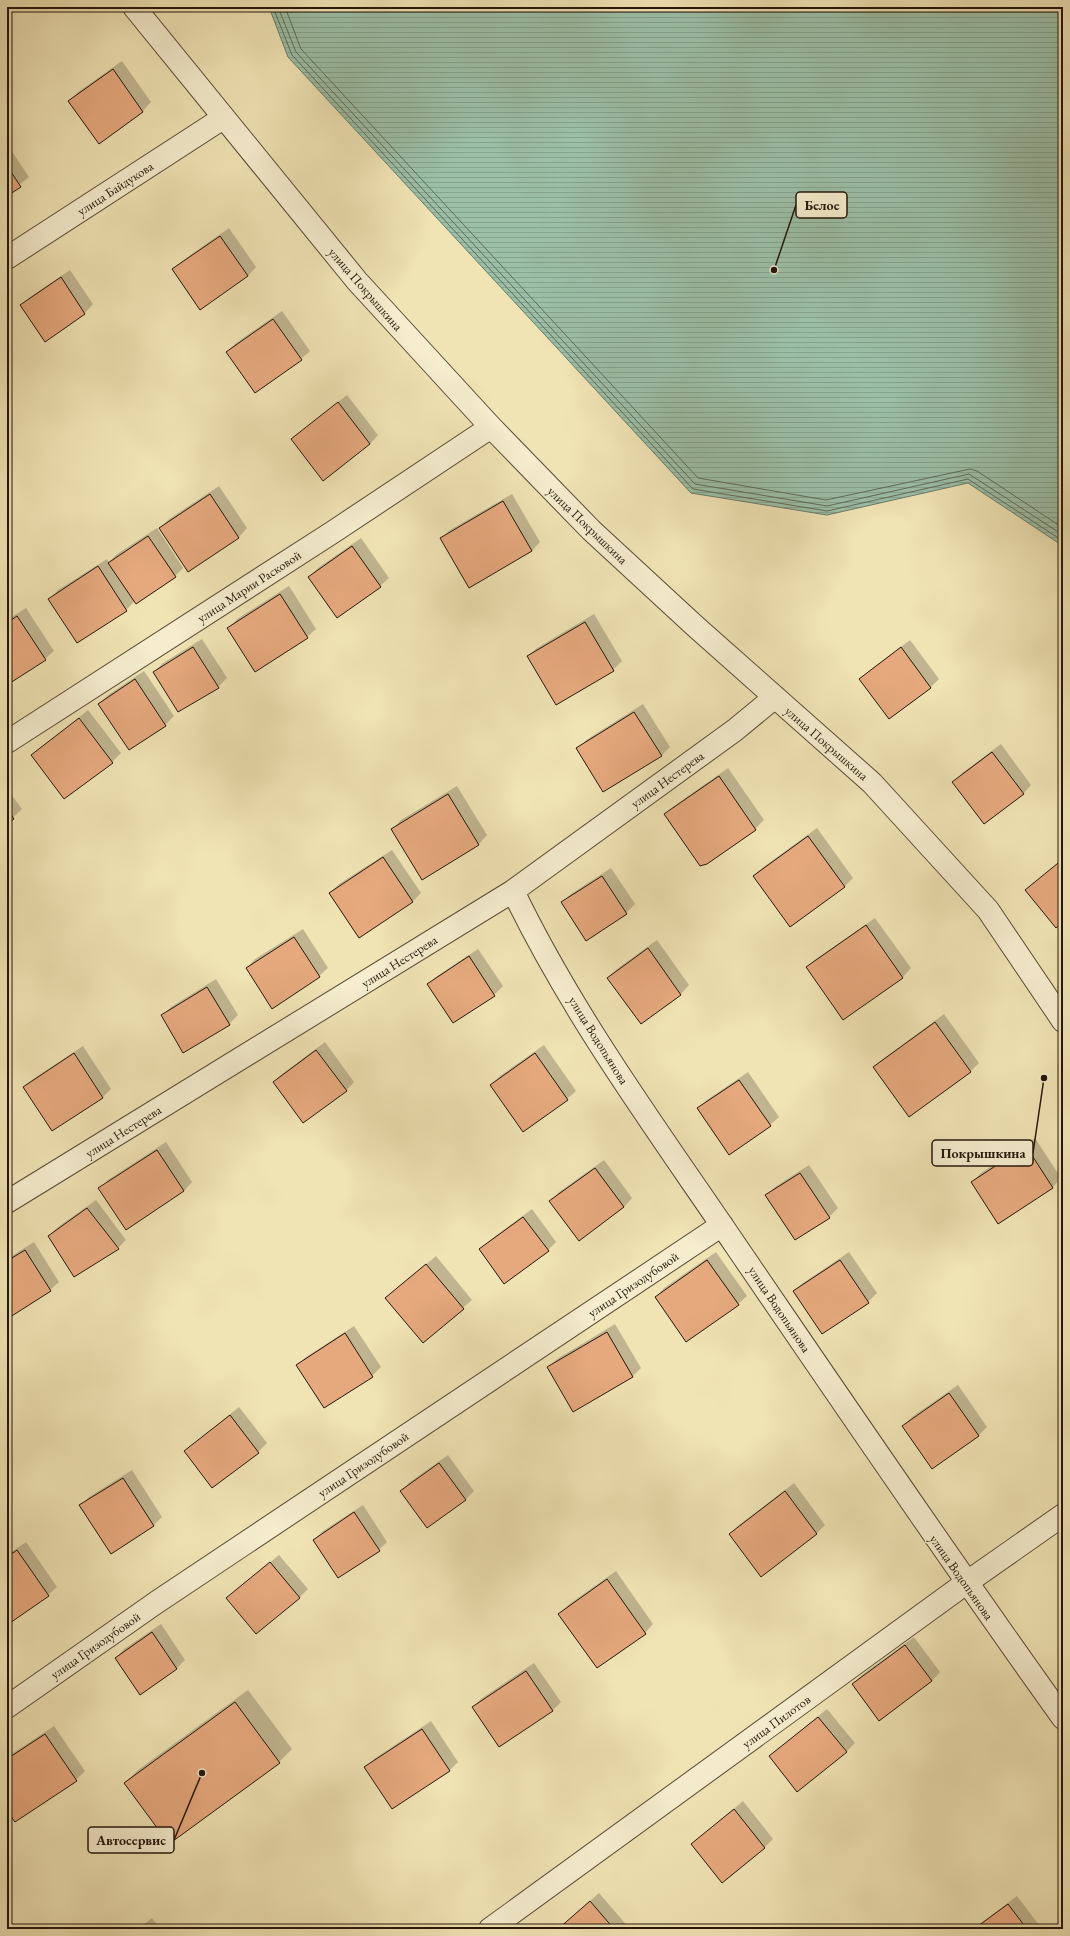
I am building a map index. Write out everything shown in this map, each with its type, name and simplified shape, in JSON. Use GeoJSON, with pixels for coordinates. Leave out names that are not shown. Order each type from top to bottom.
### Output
{"type":"FeatureCollection","features":[{"type":"Feature","properties":{"kind":"street","name":"улица Покрышкина"},"geometry":{"type":"LineString","coordinates":[[134,7],[357,281],[490,427],[591,530],[695,626],[872,783],[988,910],[1063,1021]]}},
{"type":"Feature","properties":{"kind":"street","name":"улица Байдукова"},"geometry":{"type":"LineString","coordinates":[[7,258],[223,118]]}},
{"type":"Feature","properties":{"kind":"street","name":"улица Марии Расковой"},"geometry":{"type":"LineString","coordinates":[[7,742],[352,519],[490,427]]}},
{"type":"Feature","properties":{"kind":"street","name":"улица Нестерева"},"geometry":{"type":"LineString","coordinates":[[7,1202],[513,891],[735,730],[775,697]]}},
{"type":"Feature","properties":{"kind":"street","name":"улица Водопьянова"},"geometry":{"type":"LineString","coordinates":[[513,891],[529,926],[601,1046],[966,1583],[1063,1718]]}},
{"type":"Feature","properties":{"kind":"street","name":"улица Гризодубовой"},"geometry":{"type":"LineString","coordinates":[[7,1707],[157,1602],[722,1225]]}},
{"type":"Feature","properties":{"kind":"street","name":"улица Пилотов"},"geometry":{"type":"LineString","coordinates":[[490,1929],[966,1583],[1063,1515]]}},
{"type":"Feature","properties":{"kind":"water"},"geometry":{"type":"Polygon","coordinates":[[[269,7],[1063,7],[1063,546],[968,483],[827,515],[691,493],[288,57],[269,7]]]}},
{"type":"Feature","properties":{"kind":"building"},"geometry":{"type":"Polygon","coordinates":[[[113,69],[143,112],[99,144],[68,101],[113,69]]]}},
{"type":"Feature","properties":{"kind":"building"},"geometry":{"type":"Polygon","coordinates":[[[7,166],[21,187],[7,196],[7,166]]]}},
{"type":"Feature","properties":{"kind":"building"},"geometry":{"type":"Polygon","coordinates":[[[220,236],[248,276],[200,310],[172,269],[220,236]]]}},
{"type":"Feature","properties":{"kind":"building"},"geometry":{"type":"Polygon","coordinates":[[[61,277],[85,314],[45,342],[20,305],[61,277]]]}},
{"type":"Feature","properties":{"kind":"building"},"geometry":{"type":"Polygon","coordinates":[[[273,319],[302,360],[255,393],[226,352],[273,319]]]}},
{"type":"Feature","properties":{"kind":"building"},"geometry":{"type":"Polygon","coordinates":[[[338,402],[370,444],[323,481],[291,439],[338,402]]]}},
{"type":"Feature","properties":{"kind":"building"},"geometry":{"type":"Polygon","coordinates":[[[210,494],[239,538],[188,572],[159,528],[210,494]]]}},
{"type":"Feature","properties":{"kind":"building"},"geometry":{"type":"Polygon","coordinates":[[[503,501],[532,551],[469,588],[440,538],[503,501]]]}},
{"type":"Feature","properties":{"kind":"building"},"geometry":{"type":"Polygon","coordinates":[[[148,536],[176,577],[136,604],[108,563],[148,536]]]}},
{"type":"Feature","properties":{"kind":"building"},"geometry":{"type":"Polygon","coordinates":[[[352,546],[381,587],[337,618],[308,577],[352,546]]]}},
{"type":"Feature","properties":{"kind":"building"},"geometry":{"type":"Polygon","coordinates":[[[98,566],[127,611],[77,643],[48,599],[98,566]]]}},
{"type":"Feature","properties":{"kind":"building"},"geometry":{"type":"Polygon","coordinates":[[[280,594],[308,638],[255,672],[227,628],[280,594]]]}},
{"type":"Feature","properties":{"kind":"building"},"geometry":{"type":"Polygon","coordinates":[[[17,616],[46,660],[7,685],[7,623],[17,616]]]}},
{"type":"Feature","properties":{"kind":"building"},"geometry":{"type":"Polygon","coordinates":[[[585,622],[614,671],[556,705],[527,656],[585,622]]]}},
{"type":"Feature","properties":{"kind":"building"},"geometry":{"type":"Polygon","coordinates":[[[193,647],[219,688],[178,712],[153,672],[193,647]]]}},
{"type":"Feature","properties":{"kind":"building"},"geometry":{"type":"Polygon","coordinates":[[[901,647],[931,688],[889,719],[859,679],[901,647]]]}},
{"type":"Feature","properties":{"kind":"building"},"geometry":{"type":"Polygon","coordinates":[[[135,679],[166,726],[129,750],[98,704],[135,679]]]}},
{"type":"Feature","properties":{"kind":"building"},"geometry":{"type":"Polygon","coordinates":[[[634,712],[662,756],[603,792],[576,748],[634,712]]]}},
{"type":"Feature","properties":{"kind":"building"},"geometry":{"type":"Polygon","coordinates":[[[79,718],[113,763],[64,799],[31,755],[79,718]]]}},
{"type":"Feature","properties":{"kind":"building"},"geometry":{"type":"Polygon","coordinates":[[[992,752],[1024,794],[984,824],[952,782],[992,752]]]}},
{"type":"Feature","properties":{"kind":"building"},"geometry":{"type":"Polygon","coordinates":[[[719,776],[756,830],[707,864],[700,866],[664,814],[719,776]]]}},
{"type":"Feature","properties":{"kind":"building"},"geometry":{"type":"Polygon","coordinates":[[[448,794],[479,845],[422,880],[391,829],[448,794]]]}},
{"type":"Feature","properties":{"kind":"building"},"geometry":{"type":"Polygon","coordinates":[[[7,809],[14,819],[7,824],[7,809]]]}},
{"type":"Feature","properties":{"kind":"building"},"geometry":{"type":"Polygon","coordinates":[[[808,836],[845,887],[790,927],[753,876],[808,836]]]}},
{"type":"Feature","properties":{"kind":"building"},"geometry":{"type":"Polygon","coordinates":[[[383,857],[413,902],[359,938],[329,893],[383,857]]]}},
{"type":"Feature","properties":{"kind":"building"},"geometry":{"type":"Polygon","coordinates":[[[1063,859],[1063,922],[1056,928],[1025,890],[1063,859]]]}},
{"type":"Feature","properties":{"kind":"building"},"geometry":{"type":"Polygon","coordinates":[[[602,876],[627,914],[586,941],[561,902],[602,876]]]}},
{"type":"Feature","properties":{"kind":"building"},"geometry":{"type":"Polygon","coordinates":[[[866,925],[903,978],[843,1020],[806,967],[866,925]]]}},
{"type":"Feature","properties":{"kind":"building"},"geometry":{"type":"Polygon","coordinates":[[[294,937],[320,977],[272,1009],[246,968],[294,937]]]}},
{"type":"Feature","properties":{"kind":"building"},"geometry":{"type":"Polygon","coordinates":[[[648,948],[681,995],[641,1024],[607,978],[648,948]]]}},
{"type":"Feature","properties":{"kind":"building"},"geometry":{"type":"Polygon","coordinates":[[[469,956],[495,996],[453,1023],[427,984],[469,956]]]}},
{"type":"Feature","properties":{"kind":"building"},"geometry":{"type":"Polygon","coordinates":[[[207,987],[230,1025],[183,1053],[161,1015],[207,987]]]}},
{"type":"Feature","properties":{"kind":"building"},"geometry":{"type":"Polygon","coordinates":[[[935,1022],[971,1072],[909,1117],[873,1067],[935,1022]]]}},
{"type":"Feature","properties":{"kind":"building"},"geometry":{"type":"Polygon","coordinates":[[[316,1050],[347,1091],[303,1123],[273,1082],[316,1050]]]}},
{"type":"Feature","properties":{"kind":"building"},"geometry":{"type":"Polygon","coordinates":[[[74,1053],[103,1098],[52,1131],[23,1087],[74,1053]]]}},
{"type":"Feature","properties":{"kind":"building"},"geometry":{"type":"Polygon","coordinates":[[[535,1053],[568,1100],[523,1132],[490,1085],[535,1053]]]}},
{"type":"Feature","properties":{"kind":"building"},"geometry":{"type":"Polygon","coordinates":[[[739,1080],[771,1126],[729,1155],[697,1108],[739,1080]]]}},
{"type":"Feature","properties":{"kind":"building"},"geometry":{"type":"Polygon","coordinates":[[[1026,1146],[1053,1188],[998,1224],[971,1182],[1026,1146]]]}},
{"type":"Feature","properties":{"kind":"building"},"geometry":{"type":"Polygon","coordinates":[[[157,1150],[184,1191],[126,1230],[98,1188],[157,1150]]]}},
{"type":"Feature","properties":{"kind":"building"},"geometry":{"type":"Polygon","coordinates":[[[595,1168],[624,1207],[579,1241],[549,1201],[595,1168]]]}},
{"type":"Feature","properties":{"kind":"building"},"geometry":{"type":"Polygon","coordinates":[[[800,1173],[830,1218],[795,1240],[765,1195],[800,1173]]]}},
{"type":"Feature","properties":{"kind":"building"},"geometry":{"type":"Polygon","coordinates":[[[87,1208],[119,1249],[74,1277],[48,1236],[87,1208]]]}},
{"type":"Feature","properties":{"kind":"building"},"geometry":{"type":"Polygon","coordinates":[[[523,1217],[549,1251],[504,1284],[479,1249],[523,1217]]]}},
{"type":"Feature","properties":{"kind":"building"},"geometry":{"type":"Polygon","coordinates":[[[25,1250],[51,1291],[7,1319],[7,1261],[25,1250]]]}},
{"type":"Feature","properties":{"kind":"building"},"geometry":{"type":"Polygon","coordinates":[[[707,1260],[739,1305],[686,1342],[655,1297],[707,1260]]]}},
{"type":"Feature","properties":{"kind":"building"},"geometry":{"type":"Polygon","coordinates":[[[840,1260],[869,1303],[822,1334],[793,1291],[840,1260]]]}},
{"type":"Feature","properties":{"kind":"building"},"geometry":{"type":"Polygon","coordinates":[[[426,1264],[464,1309],[423,1343],[385,1298],[426,1264]]]}},
{"type":"Feature","properties":{"kind":"building"},"geometry":{"type":"Polygon","coordinates":[[[607,1332],[633,1377],[573,1412],[547,1367],[607,1332]]]}},
{"type":"Feature","properties":{"kind":"building"},"geometry":{"type":"Polygon","coordinates":[[[345,1333],[373,1377],[324,1408],[296,1365],[345,1333]]]}},
{"type":"Feature","properties":{"kind":"building"},"geometry":{"type":"Polygon","coordinates":[[[949,1393],[979,1436],[932,1469],[902,1426],[949,1393]]]}},
{"type":"Feature","properties":{"kind":"building"},"geometry":{"type":"Polygon","coordinates":[[[230,1415],[259,1453],[212,1488],[184,1451],[230,1415]]]}},
{"type":"Feature","properties":{"kind":"building"},"geometry":{"type":"Polygon","coordinates":[[[439,1463],[466,1500],[427,1528],[400,1491],[439,1463]]]}},
{"type":"Feature","properties":{"kind":"building"},"geometry":{"type":"Polygon","coordinates":[[[123,1478],[154,1526],[111,1554],[79,1505],[123,1478]]]}},
{"type":"Feature","properties":{"kind":"building"},"geometry":{"type":"Polygon","coordinates":[[[785,1491],[817,1534],[761,1577],[729,1534],[785,1491]]]}},
{"type":"Feature","properties":{"kind":"building"},"geometry":{"type":"Polygon","coordinates":[[[354,1512],[380,1551],[338,1578],[313,1540],[354,1512]]]}},
{"type":"Feature","properties":{"kind":"building"},"geometry":{"type":"Polygon","coordinates":[[[17,1550],[49,1596],[7,1625],[7,1557],[17,1550]]]}},
{"type":"Feature","properties":{"kind":"building"},"geometry":{"type":"Polygon","coordinates":[[[270,1562],[300,1598],[256,1634],[226,1598],[270,1562]]]}},
{"type":"Feature","properties":{"kind":"building"},"geometry":{"type":"Polygon","coordinates":[[[607,1579],[646,1634],[597,1668],[558,1614],[607,1579]]]}},
{"type":"Feature","properties":{"kind":"building"},"geometry":{"type":"Polygon","coordinates":[[[152,1632],[177,1669],[140,1695],[115,1658],[152,1632]]]}},
{"type":"Feature","properties":{"kind":"building"},"geometry":{"type":"Polygon","coordinates":[[[905,1645],[932,1681],[879,1721],[852,1684],[905,1645]]]}},
{"type":"Feature","properties":{"kind":"building"},"geometry":{"type":"Polygon","coordinates":[[[526,1671],[553,1711],[499,1747],[472,1707],[526,1671]]]}},
{"type":"Feature","properties":{"kind":"building"},"geometry":{"type":"Polygon","coordinates":[[[235,1702],[280,1763],[169,1844],[124,1783],[235,1702]]]}},
{"type":"Feature","properties":{"kind":"building"},"geometry":{"type":"Polygon","coordinates":[[[818,1717],[847,1752],[797,1792],[769,1756],[818,1717]]]}},
{"type":"Feature","properties":{"kind":"building"},"geometry":{"type":"Polygon","coordinates":[[[422,1729],[450,1771],[392,1809],[364,1767],[422,1729]]]}},
{"type":"Feature","properties":{"kind":"building"},"geometry":{"type":"Polygon","coordinates":[[[45,1734],[77,1781],[15,1822],[7,1811],[7,1759],[45,1734]]]}},
{"type":"Feature","properties":{"kind":"building"},"geometry":{"type":"Polygon","coordinates":[[[734,1809],[765,1848],[722,1883],[691,1844],[734,1809]]]}},
{"type":"Feature","properties":{"kind":"building"},"geometry":{"type":"Polygon","coordinates":[[[590,1901],[614,1929],[558,1929],[590,1901]]]}},
{"type":"Feature","properties":{"kind":"building"},"geometry":{"type":"Polygon","coordinates":[[[1008,1904],[1027,1929],[974,1929],[1008,1904]]]}},
{"type":"Feature","properties":{"kind":"place","name":"Белое"},"geometry":{"type":"Point","coordinates":[774,270]}},
{"type":"Feature","properties":{"kind":"place","name":"Покрышкина"},"geometry":{"type":"Point","coordinates":[1044,1078]}},
{"type":"Feature","properties":{"kind":"place","name":"Автосервис"},"geometry":{"type":"Point","coordinates":[202,1773]}}]}
